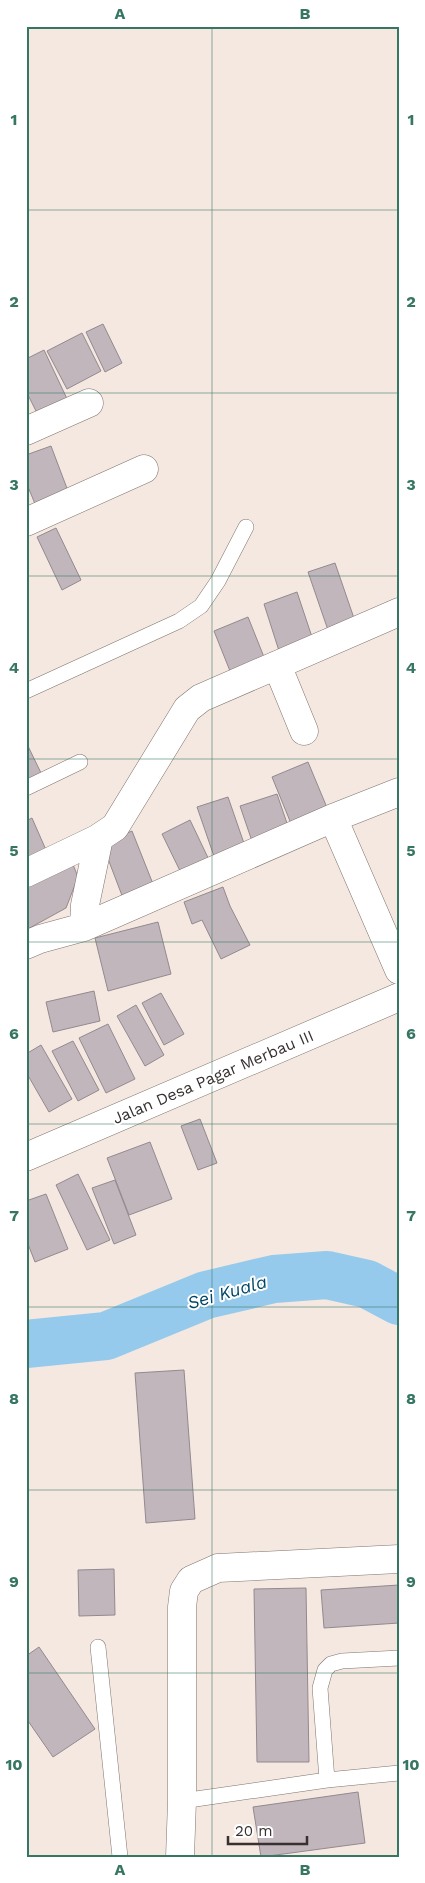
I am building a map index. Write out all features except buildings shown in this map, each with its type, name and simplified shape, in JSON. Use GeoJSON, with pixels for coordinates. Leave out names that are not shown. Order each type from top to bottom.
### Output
{"type":"FeatureCollection","features":[{"type":"Feature","properties":{"kind":"street"},"geometry":{"type":"LineString","coordinates":[[26,431],[89,403]]}},
{"type":"Feature","properties":{"kind":"street"},"geometry":{"type":"LineString","coordinates":[[26,522],[144,469]]}},
{"type":"Feature","properties":{"kind":"street"},"geometry":{"type":"LineString","coordinates":[[26,873],[98,838],[115,827],[122,819],[187,710],[201,698],[399,612]]}},
{"type":"Feature","properties":{"kind":"street"},"geometry":{"type":"LineString","coordinates":[[277,665],[304,731]]}},
{"type":"Feature","properties":{"kind":"street"},"geometry":{"type":"LineString","coordinates":[[33,942],[76,930],[333,818],[399,792]]}},
{"type":"Feature","properties":{"kind":"street"},"geometry":{"type":"LineString","coordinates":[[333,818],[399,970]]}},
{"type":"Feature","properties":{"kind":"street"},"geometry":{"type":"LineString","coordinates":[[76,930],[85,905],[98,838]]}},
{"type":"Feature","properties":{"kind":"street","name":"Jalan Desa Pagar Merbau III"},"geometry":{"type":"LineString","coordinates":[[26,1158],[399,996]]}},
{"type":"Feature","properties":{"kind":"street"},"geometry":{"type":"LineString","coordinates":[[180,1857],[182,1801],[182,1607],[184,1591],[191,1580],[203,1572],[232,1566],[399,1559]]}},
{"type":"Feature","properties":{"kind":"lane"},"geometry":{"type":"LineString","coordinates":[[26,691],[179,621],[201,606],[218,581],[246,528]]}},
{"type":"Feature","properties":{"kind":"lane"},"geometry":{"type":"LineString","coordinates":[[26,788],[80,762]]}},
{"type":"Feature","properties":{"kind":"lane"},"geometry":{"type":"LineString","coordinates":[[98,1648],[120,1857]]}},
{"type":"Feature","properties":{"kind":"lane"},"geometry":{"type":"LineString","coordinates":[[326,1780],[320,1688],[324,1670],[331,1664],[342,1661],[399,1658]]}},
{"type":"Feature","properties":{"kind":"lane"},"geometry":{"type":"LineString","coordinates":[[182,1801],[326,1780],[399,1774]]}},
{"type":"Feature","properties":{"kind":"waterway","name":"Sei Kuala"},"geometry":{"type":"LineString","coordinates":[[26,1344],[106,1336],[206,1295],[274,1279],[327,1275],[367,1284],[399,1301]]}}]}
